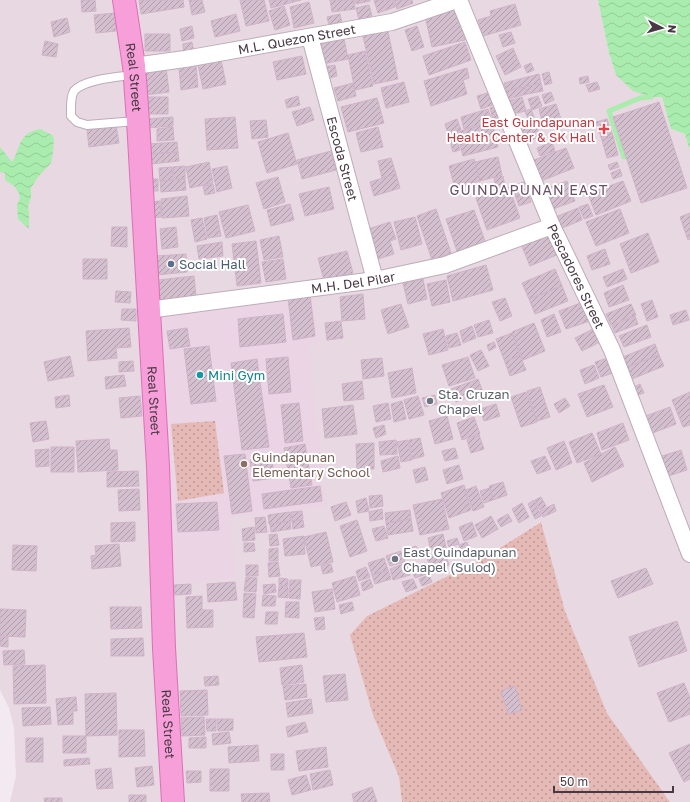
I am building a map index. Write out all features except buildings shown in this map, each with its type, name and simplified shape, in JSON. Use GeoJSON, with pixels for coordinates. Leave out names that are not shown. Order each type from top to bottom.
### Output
{"type":"FeatureCollection","features":[{"type":"Feature","properties":{"kind":"main road","name":"Real Street"},"geometry":{"type":"LineString","coordinates":[[124,0],[134,70],[138,120],[158,466],[164,648],[173,802]]}},
{"type":"Feature","properties":{"kind":"street","name":"M.L. Quezon Street"},"geometry":{"type":"LineString","coordinates":[[134,70],[185,59],[392,22],[458,0]]}},
{"type":"Feature","properties":{"kind":"street","name":"Pescadores Street"},"geometry":{"type":"LineString","coordinates":[[458,0],[552,226],[612,350],[690,554]]}},
{"type":"Feature","properties":{"kind":"street","name":"Escoda Street"},"geometry":{"type":"LineString","coordinates":[[310,36],[375,280]]}},
{"type":"Feature","properties":{"kind":"street","name":"M.H. Del Pilar"},"geometry":{"type":"LineString","coordinates":[[148,310],[375,280],[445,265],[552,226]]}},
{"type":"Feature","properties":{"kind":"lane"},"geometry":{"type":"LineString","coordinates":[[134,70],[83,84],[74,92],[71,101],[71,116],[77,122],[87,125],[138,120]]}},
{"type":"Feature","properties":{"kind":"shaded area"},"geometry":{"type":"Polygon","coordinates":[[[0,0],[598,0],[609,53],[616,75],[651,97],[662,97],[671,129],[685,134],[690,147],[690,802],[670,802],[607,713],[565,611],[540,522],[482,559],[367,616],[373,715],[399,777],[402,802],[10,802],[16,776],[14,728],[9,708],[0,690],[0,0]]]}},
{"type":"Feature","properties":{"kind":"shaded area","name":"Guindapunan Elementary School"},"geometry":{"type":"Polygon","coordinates":[[[314,295],[319,343],[309,344],[326,507],[230,517],[236,577],[172,585],[156,313],[314,295]]]}},
{"type":"Feature","properties":{"kind":"shaded area"},"geometry":{"type":"Polygon","coordinates":[[[215,421],[224,493],[178,501],[171,424],[215,421]]]}},
{"type":"Feature","properties":{"kind":"shaded area"},"geometry":{"type":"Polygon","coordinates":[[[541,522],[565,611],[607,713],[670,802],[402,802],[399,777],[373,715],[350,635],[367,616],[482,559],[541,522]]]}},
{"type":"Feature","properties":{"kind":"water"},"geometry":{"type":"Polygon","coordinates":[[[598,0],[690,0],[689,148],[685,134],[671,129],[662,97],[651,97],[633,91],[616,75],[609,53],[598,0]]]}},
{"type":"Feature","properties":{"kind":"water"},"geometry":{"type":"Polygon","coordinates":[[[40,129],[52,135],[54,139],[53,152],[51,163],[38,177],[31,188],[31,198],[28,206],[29,229],[18,219],[17,205],[20,198],[19,193],[14,186],[5,180],[5,173],[0,172],[0,147],[12,162],[24,137],[33,131],[40,129]]]}},
{"type":"Feature","properties":{"kind":"waterway"},"geometry":{"type":"LineString","coordinates":[[624,157],[609,111],[640,98],[651,97]]}},
{"type":"Feature","properties":{"kind":"place","name":"East Guindapunan Health Center & SK Hall"},"geometry":{"type":"Point","coordinates":[604,129]}},
{"type":"Feature","properties":{"kind":"place","name":"Social Hall"},"geometry":{"type":"Point","coordinates":[171,264]}},
{"type":"Feature","properties":{"kind":"place","name":"Mini Gym"},"geometry":{"type":"Point","coordinates":[200,375]}},
{"type":"Feature","properties":{"kind":"place","name":"Sta. Cruzan Chapel"},"geometry":{"type":"Point","coordinates":[430,401]}},
{"type":"Feature","properties":{"kind":"place","name":"Guindapunan Elementary School"},"geometry":{"type":"Point","coordinates":[244,464]}},
{"type":"Feature","properties":{"kind":"place","name":"East Guindapunan Chapel (Sulod)"},"geometry":{"type":"Point","coordinates":[395,559]}},
{"type":"Feature","properties":{"kind":"district","name":"GUINDAPUNAN EAST"},"geometry":{"type":"Point","coordinates":[529,189]}}]}
